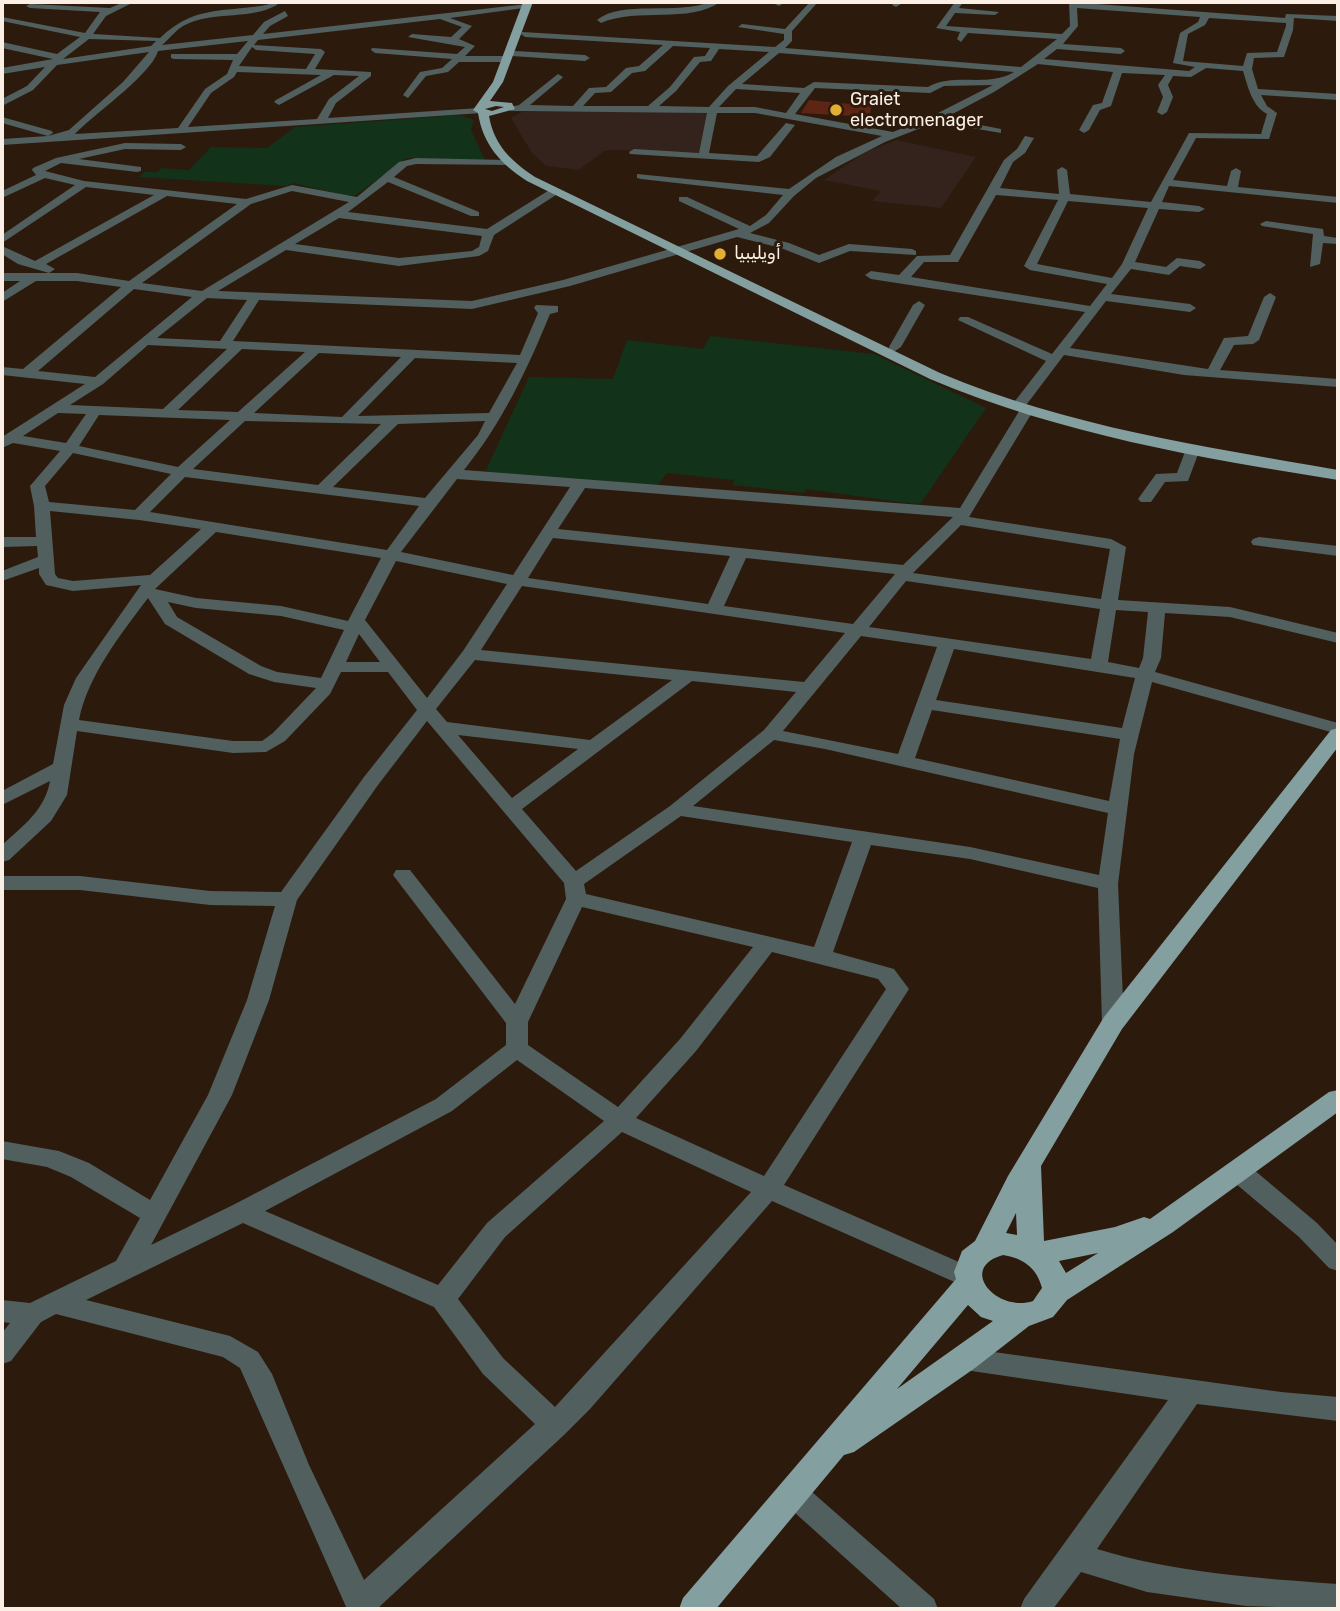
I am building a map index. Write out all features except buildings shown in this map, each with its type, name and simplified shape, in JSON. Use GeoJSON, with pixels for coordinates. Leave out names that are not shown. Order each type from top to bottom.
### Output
{"type":"FeatureCollection","features":[{"type":"Feature","properties":{"kind":"main road"},"geometry":{"type":"LineString","coordinates":[[510,108],[501,93],[510,57],[525,34],[531,3]]}},
{"type":"Feature","properties":{"kind":"main road"},"geometry":{"type":"LineString","coordinates":[[531,3],[510,57],[482,110],[488,137],[507,163],[555,191],[1024,406],[1151,436],[1338,467]]}},
{"type":"Feature","properties":{"kind":"main road"},"geometry":{"type":"LineString","coordinates":[[482,110],[510,108]]}},
{"type":"Feature","properties":{"kind":"main road"},"geometry":{"type":"LineString","coordinates":[[510,108],[497,116],[497,135],[514,158],[523,164],[681,249],[936,376],[1024,406],[1146,441],[1338,475]]}},
{"type":"Feature","properties":{"kind":"main road"},"geometry":{"type":"LineString","coordinates":[[1021,1316],[1003,1314],[987,1306],[975,1294],[969,1280],[971,1262],[985,1249],[1028,1164],[1112,1023],[1338,732]]}},
{"type":"Feature","properties":{"kind":"main road"},"geometry":{"type":"LineString","coordinates":[[824,1455],[965,1360],[1021,1316],[1043,1309],[1055,1293],[1110,1261],[1173,1219],[1338,1099]]}},
{"type":"Feature","properties":{"kind":"main road"},"geometry":{"type":"LineString","coordinates":[[1028,1164],[1034,1252],[1054,1274],[1055,1293]]}},
{"type":"Feature","properties":{"kind":"main road"},"geometry":{"type":"LineString","coordinates":[[985,1249],[1010,1244],[1034,1252],[1116,1238],[1173,1219]]}},
{"type":"Feature","properties":{"kind":"main road"},"geometry":{"type":"LineString","coordinates":[[695,1609],[794,1494],[969,1280]]}},
{"type":"Feature","properties":{"kind":"street"},"geometry":{"type":"LineString","coordinates":[[16,8],[68,2]]}},
{"type":"Feature","properties":{"kind":"street"},"geometry":{"type":"LineString","coordinates":[[2,155],[76,129],[127,84],[164,38],[183,22],[218,12],[265,8],[276,2]]}},
{"type":"Feature","properties":{"kind":"street"},"geometry":{"type":"LineString","coordinates":[[601,20],[610,14],[702,10],[716,2]]}},
{"type":"Feature","properties":{"kind":"street"},"geometry":{"type":"LineString","coordinates":[[703,156],[713,108],[779,50],[814,2]]}},
{"type":"Feature","properties":{"kind":"street"},"geometry":{"type":"LineString","coordinates":[[2,103],[30,88],[57,59],[88,36],[97,18],[110,10],[133,3]]}},
{"type":"Feature","properties":{"kind":"street"},"geometry":{"type":"LineString","coordinates":[[2,71],[57,59],[153,52],[198,43],[531,3]]}},
{"type":"Feature","properties":{"kind":"street"},"geometry":{"type":"LineString","coordinates":[[472,305],[566,283],[744,232],[763,224],[791,193],[855,151],[877,140],[937,119],[1035,61],[1056,46],[1075,24],[1073,4],[1290,21]]}},
{"type":"Feature","properties":{"kind":"street"},"geometry":{"type":"LineString","coordinates":[[995,12],[956,6],[940,28],[963,34],[1020,33],[1128,41]]}},
{"type":"Feature","properties":{"kind":"street"},"geometry":{"type":"LineString","coordinates":[[16,8],[110,10]]}},
{"type":"Feature","properties":{"kind":"street"},"geometry":{"type":"LineString","coordinates":[[406,20],[422,8]]}},
{"type":"Feature","properties":{"kind":"street"},"geometry":{"type":"LineString","coordinates":[[211,23],[218,12]]}},
{"type":"Feature","properties":{"kind":"street"},"geometry":{"type":"LineString","coordinates":[[181,130],[205,94],[231,75],[239,57],[269,22],[285,14]]}},
{"type":"Feature","properties":{"kind":"street"},"geometry":{"type":"LineString","coordinates":[[517,1048],[517,1022],[575,891],[770,734],[860,630],[905,573],[962,517],[1024,406],[1058,355],[1128,265],[1155,205],[1193,135],[1265,137],[1272,113],[1263,108],[1254,92],[1247,69],[1251,55],[1280,55],[1282,42],[1290,29],[1288,17],[1295,15],[1338,18]]}},
{"type":"Feature","properties":{"kind":"street"},"geometry":{"type":"LineString","coordinates":[[432,16],[468,26],[453,40]]}},
{"type":"Feature","properties":{"kind":"street"},"geometry":{"type":"LineString","coordinates":[[1205,16],[1202,23],[1184,33],[1178,63],[1247,69]]}},
{"type":"Feature","properties":{"kind":"street"},"geometry":{"type":"LineString","coordinates":[[2,19],[88,36],[164,38]]}},
{"type":"Feature","properties":{"kind":"street"},"geometry":{"type":"LineString","coordinates":[[743,27],[788,37],[841,54]]}},
{"type":"Feature","properties":{"kind":"street"},"geometry":{"type":"LineString","coordinates":[[198,43],[205,33]]}},
{"type":"Feature","properties":{"kind":"street"},"geometry":{"type":"LineString","coordinates":[[1010,44],[1020,33]]}},
{"type":"Feature","properties":{"kind":"street"},"geometry":{"type":"LineString","coordinates":[[525,34],[841,54],[1021,70]]}},
{"type":"Feature","properties":{"kind":"street"},"geometry":{"type":"LineString","coordinates":[[682,45],[704,34]]}},
{"type":"Feature","properties":{"kind":"street"},"geometry":{"type":"LineString","coordinates":[[408,95],[423,74],[443,71],[471,45],[453,40],[412,37]]}},
{"type":"Feature","properties":{"kind":"street"},"geometry":{"type":"LineString","coordinates":[[577,107],[593,90],[608,90],[629,70],[642,69],[670,44]]}},
{"type":"Feature","properties":{"kind":"street"},"geometry":{"type":"LineString","coordinates":[[2,45],[57,59]]}},
{"type":"Feature","properties":{"kind":"street"},"geometry":{"type":"LineString","coordinates":[[248,46],[320,51],[310,70]]}},
{"type":"Feature","properties":{"kind":"street"},"geometry":{"type":"LineString","coordinates":[[652,107],[673,89],[697,60],[708,59],[716,46]]}},
{"type":"Feature","properties":{"kind":"street"},"geometry":{"type":"LineString","coordinates":[[1056,46],[1094,52],[1121,51]]}},
{"type":"Feature","properties":{"kind":"street"},"geometry":{"type":"LineString","coordinates":[[376,50],[460,58],[585,58]]}},
{"type":"Feature","properties":{"kind":"street"},"geometry":{"type":"LineString","coordinates":[[153,52],[239,57]]}},
{"type":"Feature","properties":{"kind":"street"},"geometry":{"type":"LineString","coordinates":[[1035,61],[1085,71],[1118,70],[1170,74],[1195,74],[1205,65]]}},
{"type":"Feature","properties":{"kind":"street"},"geometry":{"type":"LineString","coordinates":[[233,69],[368,74],[332,101],[321,120]]}},
{"type":"Feature","properties":{"kind":"street"},"geometry":{"type":"LineString","coordinates":[[1084,130],[1096,107],[1106,106],[1118,70]]}},
{"type":"Feature","properties":{"kind":"street"},"geometry":{"type":"LineString","coordinates":[[279,102],[334,71]]}},
{"type":"Feature","properties":{"kind":"street"},"geometry":{"type":"LineString","coordinates":[[1162,112],[1168,97],[1163,85],[1170,74]]}},
{"type":"Feature","properties":{"kind":"street"},"geometry":{"type":"LineString","coordinates":[[510,108],[558,77]]}},
{"type":"Feature","properties":{"kind":"street"},"geometry":{"type":"LineString","coordinates":[[634,152],[753,160],[764,157],[793,119],[807,91],[814,85],[930,90],[941,83],[1002,82]]}},
{"type":"Feature","properties":{"kind":"street"},"geometry":{"type":"LineString","coordinates":[[736,86],[807,91]]}},
{"type":"Feature","properties":{"kind":"street"},"geometry":{"type":"LineString","coordinates":[[1254,92],[1338,97]]}},
{"type":"Feature","properties":{"kind":"street"},"geometry":{"type":"LineString","coordinates":[[510,108],[713,108],[894,135]]}},
{"type":"Feature","properties":{"kind":"street"},"geometry":{"type":"LineString","coordinates":[[2,142],[482,110]]}},
{"type":"Feature","properties":{"kind":"street"},"geometry":{"type":"LineString","coordinates":[[793,119],[877,140]]}},
{"type":"Feature","properties":{"kind":"street"},"geometry":{"type":"LineString","coordinates":[[937,119],[996,131]]}},
{"type":"Feature","properties":{"kind":"street"},"geometry":{"type":"LineString","coordinates":[[2,120],[51,138],[76,156]]}},
{"type":"Feature","properties":{"kind":"street"},"geometry":{"type":"LineString","coordinates":[[902,279],[921,258],[954,259],[1009,160],[1021,151],[1029,138]]}},
{"type":"Feature","properties":{"kind":"street"},"geometry":{"type":"LineString","coordinates":[[181,147],[125,146],[60,160],[37,170],[44,175],[84,184],[247,201]]}},
{"type":"Feature","properties":{"kind":"street"},"geometry":{"type":"LineString","coordinates":[[995,158],[1009,160]]}},
{"type":"Feature","properties":{"kind":"street"},"geometry":{"type":"LineString","coordinates":[[60,160],[137,169]]}},
{"type":"Feature","properties":{"kind":"street"},"geometry":{"type":"LineString","coordinates":[[4,436],[58,410],[98,382],[203,295],[237,272],[359,201],[403,164],[416,160],[507,163]]}},
{"type":"Feature","properties":{"kind":"street"},"geometry":{"type":"LineString","coordinates":[[1062,170],[1065,196],[1030,266],[1115,282]]}},
{"type":"Feature","properties":{"kind":"street"},"geometry":{"type":"LineString","coordinates":[[1232,190],[1236,170]]}},
{"type":"Feature","properties":{"kind":"street"},"geometry":{"type":"LineString","coordinates":[[2,195],[44,175]]}},
{"type":"Feature","properties":{"kind":"street"},"geometry":{"type":"LineString","coordinates":[[640,176],[791,193]]}},
{"type":"Feature","properties":{"kind":"street"},"geometry":{"type":"LineString","coordinates":[[385,177],[475,214]]}},
{"type":"Feature","properties":{"kind":"street"},"geometry":{"type":"LineString","coordinates":[[1167,183],[1337,200],[1338,186]]}},
{"type":"Feature","properties":{"kind":"street"},"geometry":{"type":"LineString","coordinates":[[2,240],[84,184]]}},
{"type":"Feature","properties":{"kind":"street"},"geometry":{"type":"LineString","coordinates":[[27,373],[131,285],[247,201],[292,188],[359,201]]}},
{"type":"Feature","properties":{"kind":"street"},"geometry":{"type":"LineString","coordinates":[[334,214],[489,233],[555,191]]}},
{"type":"Feature","properties":{"kind":"street"},"geometry":{"type":"LineString","coordinates":[[993,191],[1199,209]]}},
{"type":"Feature","properties":{"kind":"street"},"geometry":{"type":"LineString","coordinates":[[2,298],[35,271],[167,192]]}},
{"type":"Feature","properties":{"kind":"street"},"geometry":{"type":"LineString","coordinates":[[683,199],[744,232],[819,259],[849,247],[912,253]]}},
{"type":"Feature","properties":{"kind":"street"},"geometry":{"type":"LineString","coordinates":[[1266,224],[1315,230],[1320,233],[1314,264]]}},
{"type":"Feature","properties":{"kind":"street"},"geometry":{"type":"LineString","coordinates":[[283,246],[399,262],[475,254],[484,249],[489,233]]}},
{"type":"Feature","properties":{"kind":"street"},"geometry":{"type":"LineString","coordinates":[[1319,239],[1338,241]]}},
{"type":"Feature","properties":{"kind":"street"},"geometry":{"type":"LineString","coordinates":[[2,249],[35,271]]}},
{"type":"Feature","properties":{"kind":"street"},"geometry":{"type":"LineString","coordinates":[[2,276],[22,261]]}},
{"type":"Feature","properties":{"kind":"street"},"geometry":{"type":"LineString","coordinates":[[1128,265],[1169,271],[1178,262],[1200,264]]}},
{"type":"Feature","properties":{"kind":"street"},"geometry":{"type":"LineString","coordinates":[[2,276],[35,271],[203,295],[545,308]]}},
{"type":"Feature","properties":{"kind":"street"},"geometry":{"type":"LineString","coordinates":[[221,295],[237,272]]}},
{"type":"Feature","properties":{"kind":"street"},"geometry":{"type":"LineString","coordinates":[[871,275],[1093,310]]}},
{"type":"Feature","properties":{"kind":"street"},"geometry":{"type":"LineString","coordinates":[[69,724],[253,748],[272,743],[327,684],[391,555],[484,436],[526,359],[545,308],[566,283]]}},
{"type":"Feature","properties":{"kind":"street"},"geometry":{"type":"LineString","coordinates":[[167,412],[231,345],[256,296]]}},
{"type":"Feature","properties":{"kind":"street"},"geometry":{"type":"LineString","coordinates":[[1103,297],[1190,308]]}},
{"type":"Feature","properties":{"kind":"street"},"geometry":{"type":"LineString","coordinates":[[1212,373],[1229,341],[1253,340],[1270,297]]}},
{"type":"Feature","properties":{"kind":"street"},"geometry":{"type":"LineString","coordinates":[[895,347],[919,305]]}},
{"type":"Feature","properties":{"kind":"street"},"geometry":{"type":"LineString","coordinates":[[964,320],[1058,355],[1212,373],[1338,383]]}},
{"type":"Feature","properties":{"kind":"street"},"geometry":{"type":"LineString","coordinates":[[145,341],[526,359]]}},
{"type":"Feature","properties":{"kind":"street"},"geometry":{"type":"LineString","coordinates":[[138,515],[181,472],[315,350]]}},
{"type":"Feature","properties":{"kind":"street"},"geometry":{"type":"LineString","coordinates":[[346,421],[411,354]]}},
{"type":"Feature","properties":{"kind":"street"},"geometry":{"type":"LineString","coordinates":[[2,371],[98,382]]}},
{"type":"Feature","properties":{"kind":"street"},"geometry":{"type":"LineString","coordinates":[[58,410],[167,412],[346,421],[494,416]]}},
{"type":"Feature","properties":{"kind":"street"},"geometry":{"type":"LineString","coordinates":[[2,1311],[43,1308],[230,1347],[249,1360],[258,1374],[296,1468],[361,1606],[580,1401],[769,1188],[898,989],[886,974],[821,956],[766,945],[575,891],[511,808],[355,624],[281,611],[196,603],[151,589],[60,585],[52,582],[47,574],[46,541],[37,486],[70,448],[94,412]]}},
{"type":"Feature","properties":{"kind":"street"},"geometry":{"type":"LineString","coordinates":[[320,491],[394,420]]}},
{"type":"Feature","properties":{"kind":"street"},"geometry":{"type":"LineString","coordinates":[[4,436],[181,472],[429,503]]}},
{"type":"Feature","properties":{"kind":"street"},"geometry":{"type":"LineString","coordinates":[[1146,499],[1161,477],[1183,478],[1193,449]]}},
{"type":"Feature","properties":{"kind":"street"},"geometry":{"type":"LineString","coordinates":[[454,474],[962,517],[1115,545],[1119,549],[1099,665]]}},
{"type":"Feature","properties":{"kind":"street"},"geometry":{"type":"LineString","coordinates":[[127,1265],[220,1095],[258,1000],[287,899],[371,781],[470,654],[580,484]]}},
{"type":"Feature","properties":{"kind":"street"},"geometry":{"type":"LineString","coordinates":[[42,506],[138,515],[391,555],[518,581],[1099,665],[1145,674],[1338,732]]}},
{"type":"Feature","properties":{"kind":"street"},"geometry":{"type":"LineString","coordinates":[[2,856],[44,817],[57,795],[73,705],[115,631],[169,568],[211,528]]}},
{"type":"Feature","properties":{"kind":"street"},"geometry":{"type":"LineString","coordinates":[[550,533],[905,573],[1110,605],[1230,612],[1338,638]]}},
{"type":"Feature","properties":{"kind":"street"},"geometry":{"type":"LineString","coordinates":[[2,542],[46,541]]}},
{"type":"Feature","properties":{"kind":"street"},"geometry":{"type":"LineString","coordinates":[[1259,542],[1338,551]]}},
{"type":"Feature","properties":{"kind":"street"},"geometry":{"type":"LineString","coordinates":[[715,609],[740,553]]}},
{"type":"Feature","properties":{"kind":"street"},"geometry":{"type":"LineString","coordinates":[[2,576],[47,559]]}},
{"type":"Feature","properties":{"kind":"street"},"geometry":{"type":"LineString","coordinates":[[151,589],[171,620],[255,670],[274,677],[327,684]]}},
{"type":"Feature","properties":{"kind":"street"},"geometry":{"type":"LineString","coordinates":[[1112,1023],[1108,884],[1129,735],[1155,644],[1157,608]]}},
{"type":"Feature","properties":{"kind":"street"},"geometry":{"type":"LineString","coordinates":[[905,761],[947,644]]}},
{"type":"Feature","properties":{"kind":"street"},"geometry":{"type":"LineString","coordinates":[[470,654],[808,688]]}},
{"type":"Feature","properties":{"kind":"street"},"geometry":{"type":"LineString","coordinates":[[336,667],[392,667]]}},
{"type":"Feature","properties":{"kind":"street"},"geometry":{"type":"LineString","coordinates":[[511,808],[688,676]]}},
{"type":"Feature","properties":{"kind":"street"},"geometry":{"type":"LineString","coordinates":[[926,704],[1129,735]]}},
{"type":"Feature","properties":{"kind":"street"},"geometry":{"type":"LineString","coordinates":[[442,727],[595,746]]}},
{"type":"Feature","properties":{"kind":"street"},"geometry":{"type":"LineString","coordinates":[[770,734],[1118,809]]}},
{"type":"Feature","properties":{"kind":"street"},"geometry":{"type":"LineString","coordinates":[[2,799],[62,767]]}},
{"type":"Feature","properties":{"kind":"street"},"geometry":{"type":"LineString","coordinates":[[677,810],[970,853],[1108,884]]}},
{"type":"Feature","properties":{"kind":"street"},"geometry":{"type":"LineString","coordinates":[[821,956],[863,838]]}},
{"type":"Feature","properties":{"kind":"street"},"geometry":{"type":"LineString","coordinates":[[403,875],[517,1022]]}},
{"type":"Feature","properties":{"kind":"street"},"geometry":{"type":"LineString","coordinates":[[2,883],[80,883],[210,898],[287,899]]}},
{"type":"Feature","properties":{"kind":"street"},"geometry":{"type":"LineString","coordinates":[[443,1299],[496,1230],[620,1120],[688,1045],[766,945]]}},
{"type":"Feature","properties":{"kind":"street"},"geometry":{"type":"LineString","coordinates":[[517,1048],[620,1120],[648,1136],[969,1280]]}},
{"type":"Feature","properties":{"kind":"street"},"geometry":{"type":"LineString","coordinates":[[2,1353],[43,1308],[127,1265],[242,1212],[444,1105],[517,1048]]}},
{"type":"Feature","properties":{"kind":"street"},"geometry":{"type":"LineString","coordinates":[[2,1150],[50,1158],[80,1170],[154,1214]]}},
{"type":"Feature","properties":{"kind":"street"},"geometry":{"type":"LineString","coordinates":[[1238,1171],[1308,1230],[1338,1261]]}},
{"type":"Feature","properties":{"kind":"street"},"geometry":{"type":"LineString","coordinates":[[242,1212],[443,1299],[493,1366],[555,1425]]}},
{"type":"Feature","properties":{"kind":"street"},"geometry":{"type":"LineString","coordinates":[[965,1360],[1281,1404],[1338,1409]]}},
{"type":"Feature","properties":{"kind":"street"},"geometry":{"type":"LineString","coordinates":[[1035,1609],[1190,1391]]}},
{"type":"Feature","properties":{"kind":"street"},"geometry":{"type":"LineString","coordinates":[[794,1494],[923,1609]]}},
{"type":"Feature","properties":{"kind":"street"},"geometry":{"type":"LineString","coordinates":[[1075,1556],[1147,1578],[1246,1592],[1338,1598]]}},
{"type":"Feature","properties":{"kind":"shaded area"},"geometry":{"type":"Polygon","coordinates":[[[696,111],[708,114],[699,153],[604,151],[579,170],[546,166],[532,153],[511,118],[522,112],[696,111]]]}},
{"type":"Feature","properties":{"kind":"shaded area"},"geometry":{"type":"Polygon","coordinates":[[[896,140],[976,157],[941,208],[872,201],[881,191],[824,180],[864,153],[896,140]]]}},
{"type":"Feature","properties":{"kind":"green space"},"geometry":{"type":"Polygon","coordinates":[[[460,115],[474,120],[471,130],[485,160],[407,158],[356,195],[346,196],[294,183],[286,186],[138,177],[145,172],[158,172],[161,168],[189,170],[211,147],[267,148],[295,127],[460,115]]]}},
{"type":"Feature","properties":{"kind":"green space"},"geometry":{"type":"Polygon","coordinates":[[[710,336],[874,354],[986,408],[921,503],[915,504],[806,489],[804,493],[733,485],[734,480],[667,473],[658,485],[491,473],[486,470],[529,377],[613,379],[627,340],[703,349],[710,336]]]}},
{"type":"Feature","properties":{"kind":"place","name":"Graiet electromenager"},"geometry":{"type":"Point","coordinates":[836,110]}},
{"type":"Feature","properties":{"kind":"place","name":"أويليبيا"},"geometry":{"type":"Point","coordinates":[720,254]}}]}
